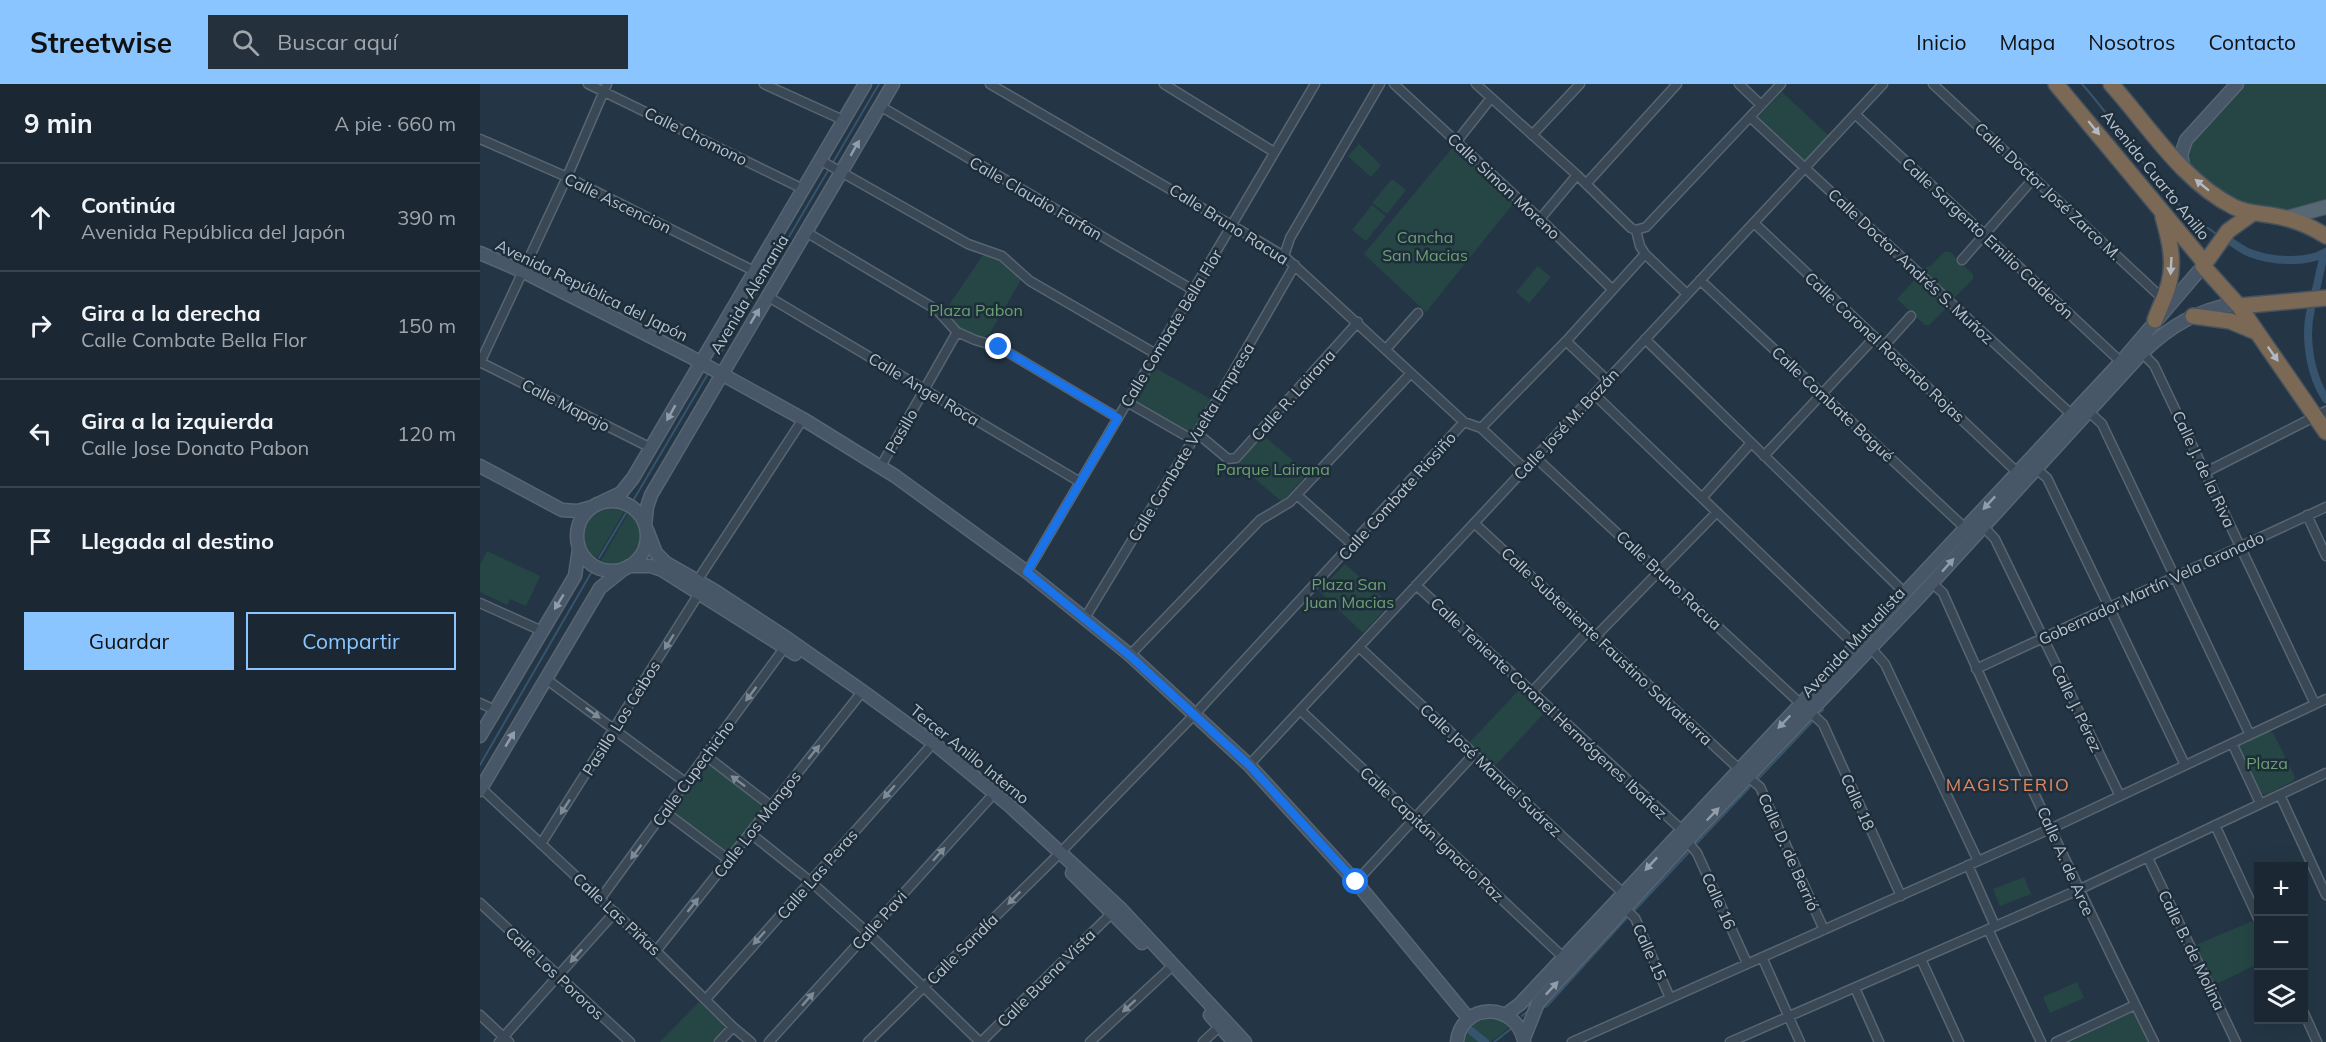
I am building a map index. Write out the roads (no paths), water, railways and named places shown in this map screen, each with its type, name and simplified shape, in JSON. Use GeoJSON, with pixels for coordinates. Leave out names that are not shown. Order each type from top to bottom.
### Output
{"type":"FeatureCollection","features":[{"type":"Feature","properties":{"kind":"highway","name":"Avenida Cuarto Anillo"},"geometry":{"type":"LineString","coordinates":[[2056,84],[2162,211],[2322,414],[2326,432]]}},
{"type":"Feature","properties":{"kind":"highway","name":"Avenida Cuarto Anillo"},"geometry":{"type":"LineString","coordinates":[[2111,84],[2184,170],[2220,199],[2235,208],[2305,224],[2326,236]]}},
{"type":"Feature","properties":{"kind":"highway"},"geometry":{"type":"LineString","coordinates":[[2155,320],[2165,301],[2172,258],[2162,211]]}},
{"type":"Feature","properties":{"kind":"highway"},"geometry":{"type":"LineString","coordinates":[[2203,264],[2223,237],[2253,213]]}},
{"type":"Feature","properties":{"kind":"highway"},"geometry":{"type":"LineString","coordinates":[[2237,305],[2323,299]]}},
{"type":"Feature","properties":{"kind":"highway"},"geometry":{"type":"LineString","coordinates":[[2187,318],[2230,321],[2258,333]]}},
{"type":"Feature","properties":{"kind":"main road","name":"Avenida Alemania"},"geometry":{"type":"LineString","coordinates":[[646,528],[648,501],[806,232],[830,166],[843,120],[865,84]]}},
{"type":"Feature","properties":{"kind":"main road","name":"Avenida Alemania"},"geometry":{"type":"LineString","coordinates":[[599,504],[625,489],[651,448],[698,358],[803,189],[830,166],[880,106],[892,84]]}},
{"type":"Feature","properties":{"kind":"main road"},"geometry":{"type":"LineString","coordinates":[[2184,170],[2181,155],[2186,140],[2238,84]]}},
{"type":"Feature","properties":{"kind":"main road"},"geometry":{"type":"LineString","coordinates":[[2157,138],[2169,142],[2186,140]]}},
{"type":"Feature","properties":{"kind":"main road"},"geometry":{"type":"LineString","coordinates":[[2286,218],[2326,207]]}},
{"type":"Feature","properties":{"kind":"main road","name":"Avenida República del Japón"},"geometry":{"type":"LineString","coordinates":[[480,253],[524,272],[723,370],[733,380],[880,466],[1027,572],[1130,656],[1249,765],[1356,882],[1468,1019]]}},
{"type":"Feature","properties":{"kind":"main road"},"geometry":{"type":"LineString","coordinates":[[2187,318],[2165,301],[2203,264]]}},
{"type":"Feature","properties":{"kind":"main road","name":"Avenida Mutualista"},"geometry":{"type":"LineString","coordinates":[[1806,708],[1839,683],[2035,468],[2162,334],[2187,318],[2218,306],[2237,305]]}},
{"type":"Feature","properties":{"kind":"main road","name":"Avenida Mutualista"},"geometry":{"type":"LineString","coordinates":[[1505,1014],[1520,1004],[1623,893],[1684,836],[1806,708],[1856,646],[2121,362],[2155,320]]}},
{"type":"Feature","properties":{"kind":"main road"},"geometry":{"type":"LineString","coordinates":[[480,466],[562,510],[578,511],[599,504],[622,502],[632,507],[640,515],[646,528],[645,547],[636,561],[600,588],[480,788]]}},
{"type":"Feature","properties":{"kind":"main road"},"geometry":{"type":"LineString","coordinates":[[480,471],[561,513],[574,532],[585,558],[593,566],[614,571],[627,567]]}},
{"type":"Feature","properties":{"kind":"main road"},"geometry":{"type":"LineString","coordinates":[[480,736],[575,576],[579,547],[578,526],[582,517],[599,504]]}},
{"type":"Feature","properties":{"kind":"main road","name":"Tercer Anillo Interno"},"geometry":{"type":"LineString","coordinates":[[646,528],[656,553],[666,563],[858,697],[928,749],[1058,854],[1121,909],[1245,1042]]}},
{"type":"Feature","properties":{"kind":"main road","name":"Tercer Anillo Interno"},"geometry":{"type":"LineString","coordinates":[[627,567],[651,566],[699,587],[782,635],[906,722],[1003,800],[1058,854],[1234,1042]]}},
{"type":"Feature","properties":{"kind":"main road"},"geometry":{"type":"LineString","coordinates":[[1871,648],[1872,635],[1889,618],[1891,609]]}},
{"type":"Feature","properties":{"kind":"main road"},"geometry":{"type":"LineString","coordinates":[[1839,683],[1840,673],[1857,654],[1856,646]]}},
{"type":"Feature","properties":{"kind":"main road","name":"Avenida Mutualista"},"geometry":{"type":"LineString","coordinates":[[1524,1040],[1538,1003],[1624,908],[1684,836]]}},
{"type":"Feature","properties":{"kind":"main road"},"geometry":{"type":"LineString","coordinates":[[1457,1042],[1462,1027],[1468,1019],[1486,1011],[1505,1014],[1520,1028],[1524,1040]]}},
{"type":"Feature","properties":{"kind":"street","name":"Calle Chomono"},"geometry":{"type":"LineString","coordinates":[[588,84],[605,87],[803,189]]}},
{"type":"Feature","properties":{"kind":"street"},"geometry":{"type":"LineString","coordinates":[[764,84],[843,120]]}},
{"type":"Feature","properties":{"kind":"street","name":"Calle Bruno Racua"},"geometry":{"type":"LineString","coordinates":[[990,84],[1284,256],[1464,422],[1481,428],[1525,469]]}},
{"type":"Feature","properties":{"kind":"street"},"geometry":{"type":"LineString","coordinates":[[1164,84],[1274,152]]}},
{"type":"Feature","properties":{"kind":"street","name":"Calle Combate Bella Flor"},"geometry":{"type":"LineString","coordinates":[[1027,572],[1315,84]]}},
{"type":"Feature","properties":{"kind":"street"},"geometry":{"type":"LineString","coordinates":[[1284,256],[1290,238],[1380,84]]}},
{"type":"Feature","properties":{"kind":"street","name":"Calle Simon Moreno"},"geometry":{"type":"LineString","coordinates":[[1394,84],[1612,289]]}},
{"type":"Feature","properties":{"kind":"street"},"geometry":{"type":"LineString","coordinates":[[1532,135],[1580,84]]}},
{"type":"Feature","properties":{"kind":"street"},"geometry":{"type":"LineString","coordinates":[[1587,184],[1677,84]]}},
{"type":"Feature","properties":{"kind":"street"},"geometry":{"type":"LineString","coordinates":[[1739,84],[1761,105]]}},
{"type":"Feature","properties":{"kind":"street"},"geometry":{"type":"LineString","coordinates":[[1636,230],[1646,227],[1781,84]]}},
{"type":"Feature","properties":{"kind":"street","name":"Calle José M. Bazán"},"geometry":{"type":"LineString","coordinates":[[1249,765],[1882,84]]}},
{"type":"Feature","properties":{"kind":"street","name":"Calle Doctor José Zarco M."},"geometry":{"type":"LineString","coordinates":[[1933,84],[2165,301]]}},
{"type":"Feature","properties":{"kind":"street"},"geometry":{"type":"LineString","coordinates":[[1480,85],[1491,98],[1636,230],[1640,246],[1645,254],[1687,294]]}},
{"type":"Feature","properties":{"kind":"street"},"geometry":{"type":"LineString","coordinates":[[480,362],[524,272],[605,87]]}},
{"type":"Feature","properties":{"kind":"street"},"geometry":{"type":"LineString","coordinates":[[1457,141],[1491,98]]}},
{"type":"Feature","properties":{"kind":"street","name":"Calle Claudio Farfan"},"geometry":{"type":"LineString","coordinates":[[880,106],[1193,290]]}},
{"type":"Feature","properties":{"kind":"street","name":"Calle Sargento Emilio Calderón"},"geometry":{"type":"LineString","coordinates":[[1855,114],[2121,362]]}},
{"type":"Feature","properties":{"kind":"street","name":"Calle Doctor Andrés S. Muñoz"},"geometry":{"type":"LineString","coordinates":[[1750,117],[2072,414]]}},
{"type":"Feature","properties":{"kind":"street","name":"Calle Ascencion"},"geometry":{"type":"LineString","coordinates":[[480,139],[567,177],[754,271]]}},
{"type":"Feature","properties":{"kind":"street"},"geometry":{"type":"LineString","coordinates":[[830,166],[968,244],[1002,256],[1030,281],[1156,354]]}},
{"type":"Feature","properties":{"kind":"street"},"geometry":{"type":"LineString","coordinates":[[1540,219],[1577,175]]}},
{"type":"Feature","properties":{"kind":"street"},"geometry":{"type":"LineString","coordinates":[[1962,260],[2034,178]]}},
{"type":"Feature","properties":{"kind":"street","name":"Calle Coronel Rosendo Rojas"},"geometry":{"type":"LineString","coordinates":[[1754,223],[2017,472]]}},
{"type":"Feature","properties":{"kind":"street"},"geometry":{"type":"LineString","coordinates":[[806,232],[937,310],[957,332],[999,347],[1118,418]]}},
{"type":"Feature","properties":{"kind":"street","name":"Calle Combate Riosiño"},"geometry":{"type":"LineString","coordinates":[[1481,428],[1566,341],[1645,254]]}},
{"type":"Feature","properties":{"kind":"street","name":"Calle Combate Vuelta Empresa"},"geometry":{"type":"LineString","coordinates":[[1085,618],[1195,437],[1295,265]]}},
{"type":"Feature","properties":{"kind":"street","name":"Calle Combate Bagué"},"geometry":{"type":"LineString","coordinates":[[1700,280],[1965,528]]}},
{"type":"Feature","properties":{"kind":"street","name":"Calle Angel Roca"},"geometry":{"type":"LineString","coordinates":[[767,296],[1080,482]]}},
{"type":"Feature","properties":{"kind":"street"},"geometry":{"type":"LineString","coordinates":[[1386,349],[1418,313]]}},
{"type":"Feature","properties":{"kind":"street"},"geometry":{"type":"LineString","coordinates":[[1884,346],[1911,316]]}},
{"type":"Feature","properties":{"kind":"street","name":"Calle R. Lairana"},"geometry":{"type":"LineString","coordinates":[[1127,402],[1195,437],[1228,459],[1236,458],[1358,322]]}},
{"type":"Feature","properties":{"kind":"street","name":"Pasillo"},"geometry":{"type":"LineString","coordinates":[[880,466],[957,332]]}},
{"type":"Feature","properties":{"kind":"street"},"geometry":{"type":"LineString","coordinates":[[1764,456],[1875,337]]}},
{"type":"Feature","properties":{"kind":"street"},"geometry":{"type":"LineString","coordinates":[[1645,339],[1905,594]]}},
{"type":"Feature","properties":{"kind":"street"},"geometry":{"type":"LineString","coordinates":[[1566,341],[1607,380]]}},
{"type":"Feature","properties":{"kind":"street","name":"Calle J. de la Riva"},"geometry":{"type":"LineString","coordinates":[[2142,353],[2154,364],[2315,704]]}},
{"type":"Feature","properties":{"kind":"street","name":"Calle Mapajo"},"geometry":{"type":"LineString","coordinates":[[480,362],[651,448]]}},
{"type":"Feature","properties":{"kind":"street"},"geometry":{"type":"LineString","coordinates":[[1130,656],[1260,520],[1290,502],[1297,495],[1411,373]]}},
{"type":"Feature","properties":{"kind":"street"},"geometry":{"type":"LineString","coordinates":[[1594,394],[1856,646]]}},
{"type":"Feature","properties":{"kind":"street"},"geometry":{"type":"LineString","coordinates":[[2088,411],[2102,424],[2250,735]]}},
{"type":"Feature","properties":{"kind":"street"},"geometry":{"type":"LineString","coordinates":[[2206,472],[2322,414]]}},
{"type":"Feature","properties":{"kind":"street","name":"Pasillo Los Ceibos"},"geometry":{"type":"LineString","coordinates":[[541,844],[615,729],[802,419]]}},
{"type":"Feature","properties":{"kind":"street","name":"Calle Combate Riosiño"},"geometry":{"type":"LineString","coordinates":[[1058,854],[1195,714],[1464,422]]}},
{"type":"Feature","properties":{"kind":"street"},"geometry":{"type":"LineString","coordinates":[[1702,498],[1751,443]]}},
{"type":"Feature","properties":{"kind":"street","name":"Calle Bruno Racua"},"geometry":{"type":"LineString","coordinates":[[1535,457],[1806,708]]}},
{"type":"Feature","properties":{"kind":"street"},"geometry":{"type":"LineString","coordinates":[[2035,468],[2047,478],[2185,765]]}},
{"type":"Feature","properties":{"kind":"street"},"geometry":{"type":"LineString","coordinates":[[1297,495],[1353,545]]}},
{"type":"Feature","properties":{"kind":"street","name":"Gobernador Martín Vela Granado"},"geometry":{"type":"LineString","coordinates":[[1976,669],[2326,507]]}},
{"type":"Feature","properties":{"kind":"street"},"geometry":{"type":"LineString","coordinates":[[1596,636],[1717,512]]}},
{"type":"Feature","properties":{"kind":"street"},"geometry":{"type":"LineString","coordinates":[[2307,515],[2326,556]]}},
{"type":"Feature","properties":{"kind":"street","name":"Calle Subteniente Faustino Salvatierra"},"geometry":{"type":"LineString","coordinates":[[1474,523],[1744,773]]}},
{"type":"Feature","properties":{"kind":"street","name":"Calle J. Pérez"},"geometry":{"type":"LineString","coordinates":[[1983,526],[1995,539],[2120,796]]}},
{"type":"Feature","properties":{"kind":"street","name":"Calle A. de Arce"},"geometry":{"type":"LineString","coordinates":[[1932,583],[1943,593],[1976,669],[2052,828],[2078,890],[2154,1042]]}},
{"type":"Feature","properties":{"kind":"street","name":"Calle Teniente Coronel Hermógenes Ibañez"},"geometry":{"type":"LineString","coordinates":[[1416,585],[1684,836]]}},
{"type":"Feature","properties":{"kind":"street"},"geometry":{"type":"LineString","coordinates":[[480,603],[542,631]]}},
{"type":"Feature","properties":{"kind":"street"},"geometry":{"type":"LineString","coordinates":[[1532,692],[1589,630]]}},
{"type":"Feature","properties":{"kind":"street","name":"Calle Cupechicho"},"geometry":{"type":"LineString","coordinates":[[601,898],[785,647]]}},
{"type":"Feature","properties":{"kind":"street","name":"Calle José Manuel Suárez"},"geometry":{"type":"LineString","coordinates":[[1359,647],[1623,893]]}},
{"type":"Feature","properties":{"kind":"street"},"geometry":{"type":"LineString","coordinates":[[1871,648],[1885,664],[1978,861]]}},
{"type":"Feature","properties":{"kind":"street"},"geometry":{"type":"LineString","coordinates":[[546,679],[685,782]]}},
{"type":"Feature","properties":{"kind":"street","name":"Calle Los Mangos"},"geometry":{"type":"LineString","coordinates":[[656,951],[858,697]]}},
{"type":"Feature","properties":{"kind":"street"},"geometry":{"type":"LineString","coordinates":[[1572,1042],[2052,828],[2326,699]]}},
{"type":"Feature","properties":{"kind":"street"},"geometry":{"type":"LineString","coordinates":[[480,703],[495,710]]}},
{"type":"Feature","properties":{"kind":"street","name":"Calle 18"},"geometry":{"type":"LineString","coordinates":[[1806,708],[1823,724],[1901,896]]}},
{"type":"Feature","properties":{"kind":"street","name":"Calle Capitán Ignacio Paz"},"geometry":{"type":"LineString","coordinates":[[1300,710],[1563,957]]}},
{"type":"Feature","properties":{"kind":"street"},"geometry":{"type":"LineString","coordinates":[[2232,743],[2260,803]]}},
{"type":"Feature","properties":{"kind":"street","name":"Calle Las Peras"},"geometry":{"type":"LineString","coordinates":[[706,999],[928,749]]}},
{"type":"Feature","properties":{"kind":"street"},"geometry":{"type":"LineString","coordinates":[[1356,882],[1474,754]]}},
{"type":"Feature","properties":{"kind":"street"},"geometry":{"type":"LineString","coordinates":[[705,755],[771,806]]}},
{"type":"Feature","properties":{"kind":"street","name":"Calle D. de Berrió"},"geometry":{"type":"LineString","coordinates":[[1744,773],[1760,787],[1824,930]]}},
{"type":"Feature","properties":{"kind":"street"},"geometry":{"type":"LineString","coordinates":[[1730,1042],[2078,890],[2326,773]]}},
{"type":"Feature","properties":{"kind":"street","name":"Calle Las Piñas"},"geometry":{"type":"LineString","coordinates":[[480,788],[601,898],[751,1042]]}},
{"type":"Feature","properties":{"kind":"street"},"geometry":{"type":"LineString","coordinates":[[2280,795],[2326,896]]}},
{"type":"Feature","properties":{"kind":"street","name":"Calle Pavi"},"geometry":{"type":"LineString","coordinates":[[769,1042],[989,799]]}},
{"type":"Feature","properties":{"kind":"street"},"geometry":{"type":"LineString","coordinates":[[665,812],[729,860]]}},
{"type":"Feature","properties":{"kind":"street"},"geometry":{"type":"LineString","coordinates":[[2214,825],[2258,916]]}},
{"type":"Feature","properties":{"kind":"street"},"geometry":{"type":"LineString","coordinates":[[750,833],[810,881],[868,933],[980,1042]]}},
{"type":"Feature","properties":{"kind":"street","name":"Calle 16"},"geometry":{"type":"LineString","coordinates":[[1684,836],[1697,852],[1747,963]]}},
{"type":"Feature","properties":{"kind":"street","name":"Calle Sandía"},"geometry":{"type":"LineString","coordinates":[[868,1042],[1058,854]]}},
{"type":"Feature","properties":{"kind":"street","name":"Calle B. de Molina"},"geometry":{"type":"LineString","coordinates":[[2148,858],[2236,1042]]}},
{"type":"Feature","properties":{"kind":"street"},"geometry":{"type":"LineString","coordinates":[[1968,865],[1992,928],[2041,1042]]}},
{"type":"Feature","properties":{"kind":"street","name":"Calle Los Pororos"},"geometry":{"type":"LineString","coordinates":[[480,903],[630,1042]]}},
{"type":"Feature","properties":{"kind":"street","name":"Calle 15"},"geometry":{"type":"LineString","coordinates":[[1624,908],[1635,918],[1670,998]]}},
{"type":"Feature","properties":{"kind":"street"},"geometry":{"type":"LineString","coordinates":[[480,1015],[504,1040],[615,912]]}},
{"type":"Feature","properties":{"kind":"street","name":"Calle Buena Vista"},"geometry":{"type":"LineString","coordinates":[[980,1042],[1112,913]]}},
{"type":"Feature","properties":{"kind":"street"},"geometry":{"type":"LineString","coordinates":[[1762,957],[1800,1042]]}},
{"type":"Feature","properties":{"kind":"street"},"geometry":{"type":"LineString","coordinates":[[1921,959],[1959,1042]]}},
{"type":"Feature","properties":{"kind":"street"},"geometry":{"type":"LineString","coordinates":[[1090,1042],[1168,970]]}},
{"type":"Feature","properties":{"kind":"street"},"geometry":{"type":"LineString","coordinates":[[1855,988],[1879,1042]]}},
{"type":"Feature","properties":{"kind":"street"},"geometry":{"type":"LineString","coordinates":[[2056,1042],[2135,1005]]}},
{"type":"Feature","properties":{"kind":"street"},"geometry":{"type":"LineString","coordinates":[[2308,1022],[2317,1042]]}},
{"type":"Feature","properties":{"kind":"street"},"geometry":{"type":"LineString","coordinates":[[1203,1042],[1220,1026]]}},
{"type":"Feature","properties":{"kind":"street"},"geometry":{"type":"LineString","coordinates":[[720,1042],[733,1027]]}},
{"type":"Feature","properties":{"kind":"waterway"},"geometry":{"type":"LineString","coordinates":[[832,164],[879,84]]}},
{"type":"Feature","properties":{"kind":"waterway"},"geometry":{"type":"LineString","coordinates":[[2082,84],[2160,184],[2192,217],[2215,233]]}},
{"type":"Feature","properties":{"kind":"waterway"},"geometry":{"type":"LineString","coordinates":[[718,357],[829,169]]}},
{"type":"Feature","properties":{"kind":"waterway"},"geometry":{"type":"LineString","coordinates":[[2228,240],[2241,249],[2268,258],[2299,260],[2326,252]]}},
{"type":"Feature","properties":{"kind":"waterway"},"geometry":{"type":"LineString","coordinates":[[2315,294],[2324,254]]}},
{"type":"Feature","properties":{"kind":"waterway"},"geometry":{"type":"LineString","coordinates":[[2311,309],[2308,332],[2310,356],[2316,379],[2326,399]]}},
{"type":"Feature","properties":{"kind":"waterway"},"geometry":{"type":"LineString","coordinates":[[634,499],[709,372]]}},
{"type":"Feature","properties":{"kind":"waterway"},"geometry":{"type":"LineString","coordinates":[[599,558],[626,513]]}},
{"type":"Feature","properties":{"kind":"waterway"},"geometry":{"type":"LineString","coordinates":[[480,765],[591,573]]}},
{"type":"Feature","properties":{"kind":"waterway"},"geometry":{"type":"LineString","coordinates":[[1759,778],[1812,722]]}},
{"type":"Feature","properties":{"kind":"waterway"},"geometry":{"type":"LineString","coordinates":[[1697,843],[1750,787]]}},
{"type":"Feature","properties":{"kind":"waterway"},"geometry":{"type":"LineString","coordinates":[[1635,910],[1690,851]]}},
{"type":"Feature","properties":{"kind":"waterway"},"geometry":{"type":"LineString","coordinates":[[1542,1008],[1547,1006],[1626,919]]}},
{"type":"Feature","properties":{"kind":"waterway"},"geometry":{"type":"LineString","coordinates":[[1522,1016],[1528,1011]]}},
{"type":"Feature","properties":{"kind":"waterway"},"geometry":{"type":"LineString","coordinates":[[1494,1042],[1512,1028]]}},
{"type":"Feature","properties":{"kind":"waterway"},"geometry":{"type":"LineString","coordinates":[[1470,1030],[1485,1042]]}},
{"type":"Feature","properties":{"kind":"district","name":"MAGISTERIO"},"geometry":{"type":"Point","coordinates":[2008,784]}},
{"type":"Feature","properties":{"kind":"park label","name":"Cancha San Macias"},"geometry":{"type":"Point","coordinates":[1425,246]}},
{"type":"Feature","properties":{"kind":"park label","name":"Plaza Pabon"},"geometry":{"type":"Point","coordinates":[976,310]}},
{"type":"Feature","properties":{"kind":"park label","name":"Parque Lairana"},"geometry":{"type":"Point","coordinates":[1273,469]}},
{"type":"Feature","properties":{"kind":"park label","name":"Plaza San Juan Macias"},"geometry":{"type":"Point","coordinates":[1349,593]}},
{"type":"Feature","properties":{"kind":"park label","name":"Plaza"},"geometry":{"type":"Point","coordinates":[2267,763]}}]}
